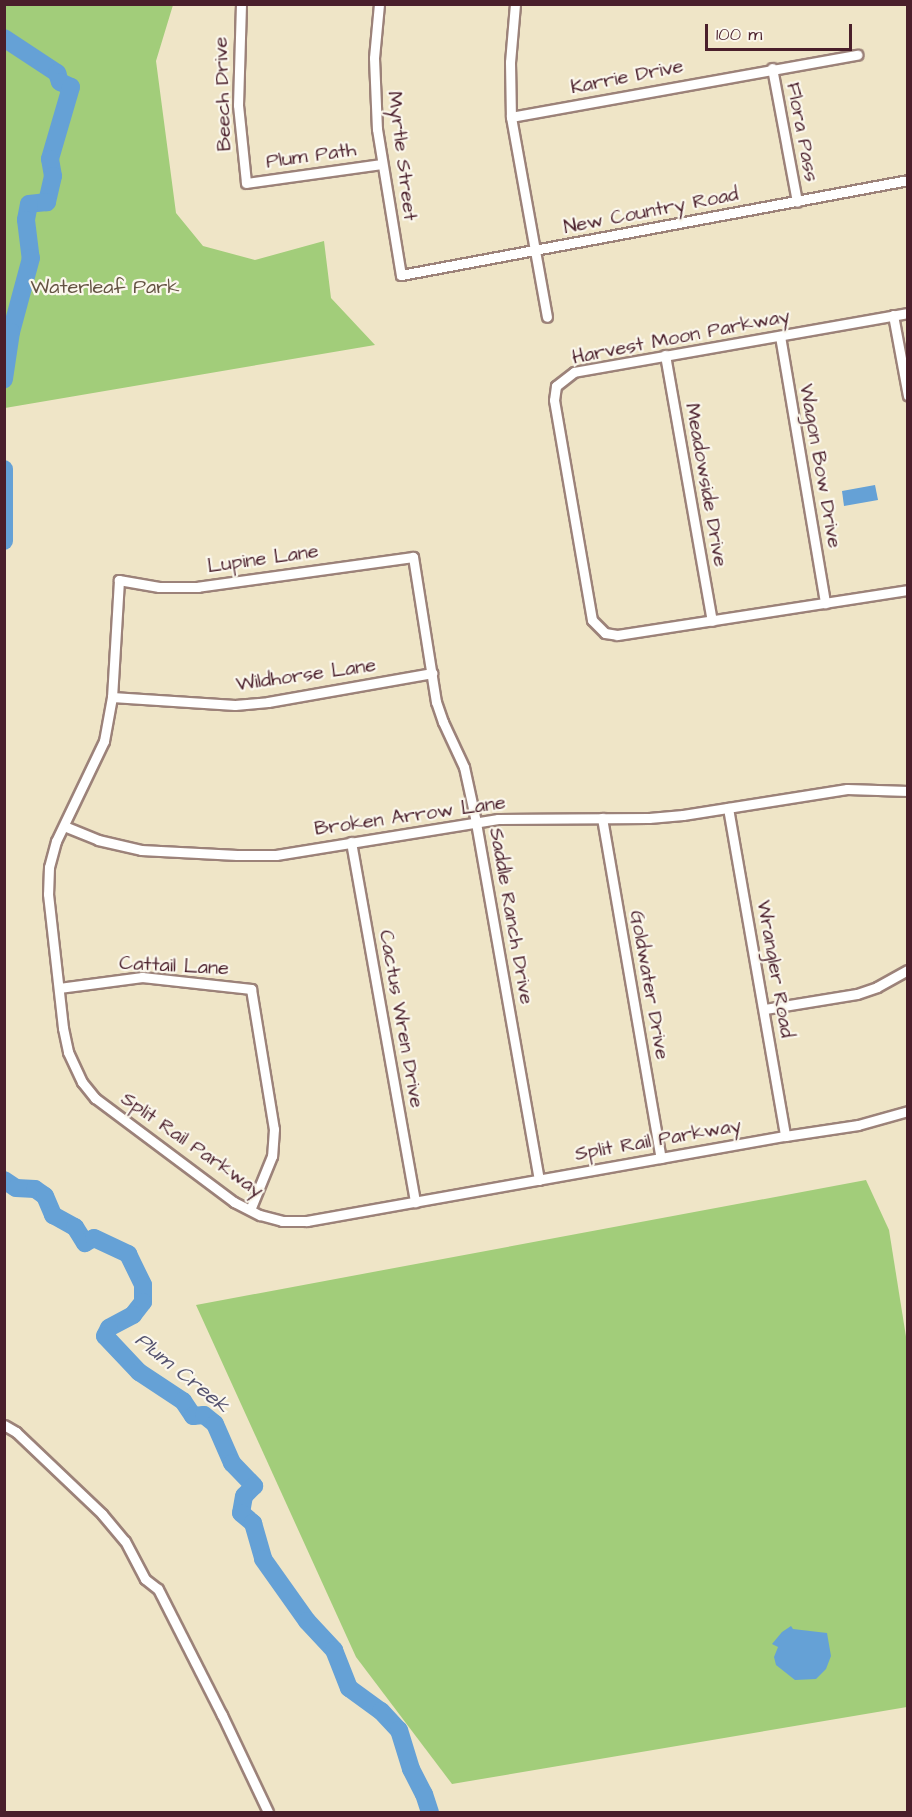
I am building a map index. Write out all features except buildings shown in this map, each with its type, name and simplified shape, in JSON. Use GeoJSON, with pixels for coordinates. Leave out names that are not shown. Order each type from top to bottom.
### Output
{"type":"FeatureCollection","features":[{"type":"Feature","properties":{"kind":"street","name":"Beech Drive"},"geometry":{"type":"LineString","coordinates":[[241,4],[238,105],[246,183]]}},
{"type":"Feature","properties":{"kind":"street","name":"Myrtle Street"},"geometry":{"type":"LineString","coordinates":[[379,4],[374,99],[381,164],[401,275]]}},
{"type":"Feature","properties":{"kind":"street"},"geometry":{"type":"LineString","coordinates":[[515,4],[510,62],[512,117],[547,317]]}},
{"type":"Feature","properties":{"kind":"street","name":"Karrie Drive"},"geometry":{"type":"LineString","coordinates":[[512,117],[857,55]]}},
{"type":"Feature","properties":{"kind":"street","name":"Flora Pass"},"geometry":{"type":"LineString","coordinates":[[772,69],[797,202]]}},
{"type":"Feature","properties":{"kind":"street","name":"Plum Path"},"geometry":{"type":"LineString","coordinates":[[246,183],[381,164]]}},
{"type":"Feature","properties":{"kind":"street","name":"New Country Road"},"geometry":{"type":"LineString","coordinates":[[401,275],[908,180]]}},
{"type":"Feature","properties":{"kind":"street","name":"Harvest Moon Parkway"},"geometry":{"type":"LineString","coordinates":[[908,313],[574,372],[556,386],[554,400],[592,620],[605,633],[617,635],[908,590]]}},
{"type":"Feature","properties":{"kind":"street"},"geometry":{"type":"LineString","coordinates":[[893,315],[908,396]]}},
{"type":"Feature","properties":{"kind":"street","name":"Wagon Bow Drive"},"geometry":{"type":"LineString","coordinates":[[780,336],[825,603]]}},
{"type":"Feature","properties":{"kind":"street","name":"Meadowside Drive"},"geometry":{"type":"LineString","coordinates":[[665,355],[712,621]]}},
{"type":"Feature","properties":{"kind":"street","name":"Lupine Lane"},"geometry":{"type":"LineString","coordinates":[[119,580],[159,586],[198,587],[412,556]]}},
{"type":"Feature","properties":{"kind":"street","name":"Saddle Ranch Drive"},"geometry":{"type":"LineString","coordinates":[[412,556],[442,722],[464,767],[476,822],[539,1180]]}},
{"type":"Feature","properties":{"kind":"street","name":"Split Rail Parkway"},"geometry":{"type":"LineString","coordinates":[[119,580],[112,697],[104,741],[64,826],[49,867],[48,894],[68,1052],[82,1082],[95,1098],[234,1202],[282,1221],[307,1221],[858,1125],[908,1111]]}},
{"type":"Feature","properties":{"kind":"street","name":"Wildhorse Lane"},"geometry":{"type":"LineString","coordinates":[[112,697],[235,705],[268,702],[432,673]]}},
{"type":"Feature","properties":{"kind":"street","name":"Broken Arrow Lane"},"geometry":{"type":"LineString","coordinates":[[64,826],[98,840],[141,850],[276,855],[498,819],[683,815],[847,789],[908,791]]}},
{"type":"Feature","properties":{"kind":"street","name":"Wrangler Road"},"geometry":{"type":"LineString","coordinates":[[728,808],[765,1010],[785,1136]]}},
{"type":"Feature","properties":{"kind":"street","name":"Goldwater Drive"},"geometry":{"type":"LineString","coordinates":[[602,818],[661,1158]]}},
{"type":"Feature","properties":{"kind":"street","name":"Cactus Wren Drive"},"geometry":{"type":"LineString","coordinates":[[351,842],[415,1202]]}},
{"type":"Feature","properties":{"kind":"street"},"geometry":{"type":"LineString","coordinates":[[765,1010],[857,994],[877,987],[908,970]]}},
{"type":"Feature","properties":{"kind":"street","name":"Cattail Lane"},"geometry":{"type":"LineString","coordinates":[[59,988],[142,977],[251,989],[274,1129],[272,1156],[250,1210]]}},
{"type":"Feature","properties":{"kind":"street"},"geometry":{"type":"LineString","coordinates":[[4,1425],[16,1432],[102,1514],[125,1541],[145,1579],[158,1589],[170,1608],[182,1638],[268,1812]]}},
{"type":"Feature","properties":{"kind":"green space","name":"Waterleaf Park"},"geometry":{"type":"Polygon","coordinates":[[[5,4],[173,5],[156,61],[176,213],[203,246],[255,260],[324,241],[331,298],[375,345],[5,408],[5,4]]]}},
{"type":"Feature","properties":{"kind":"green space"},"geometry":{"type":"Polygon","coordinates":[[[866,1180],[889,1230],[907,1343],[907,1707],[452,1784],[356,1657],[196,1305],[866,1180]]]}},
{"type":"Feature","properties":{"kind":"water"},"geometry":{"type":"Polygon","coordinates":[[[875,485],[878,500],[844,506],[842,491],[875,485]]]}},
{"type":"Feature","properties":{"kind":"water"},"geometry":{"type":"Polygon","coordinates":[[[791,1626],[793,1629],[827,1633],[831,1656],[826,1669],[816,1679],[795,1680],[776,1665],[774,1657],[778,1647],[772,1644],[782,1632],[791,1626]]]}},
{"type":"Feature","properties":{"kind":"waterway","name":"Plum Creek"},"geometry":{"type":"LineString","coordinates":[[4,38],[57,73],[60,82],[71,87],[50,159],[53,176],[47,202],[29,204],[26,220],[31,258],[11,332],[4,379]]}},
{"type":"Feature","properties":{"kind":"waterway","name":"Plum Creek"},"geometry":{"type":"LineString","coordinates":[[4,469],[4,541]]}},
{"type":"Feature","properties":{"kind":"waterway","name":"Plum Creek"},"geometry":{"type":"LineString","coordinates":[[4,1180],[16,1188],[35,1189],[45,1196],[53,1215],[75,1227],[85,1243],[94,1238],[128,1254],[143,1285],[143,1302],[133,1315],[109,1328],[105,1336],[139,1372],[183,1401],[193,1416],[204,1415],[215,1424],[232,1463],[254,1486],[244,1496],[241,1513],[253,1523],[263,1559],[307,1621],[334,1650],[349,1688],[381,1711],[399,1730],[411,1769],[430,1812]]}}]}
